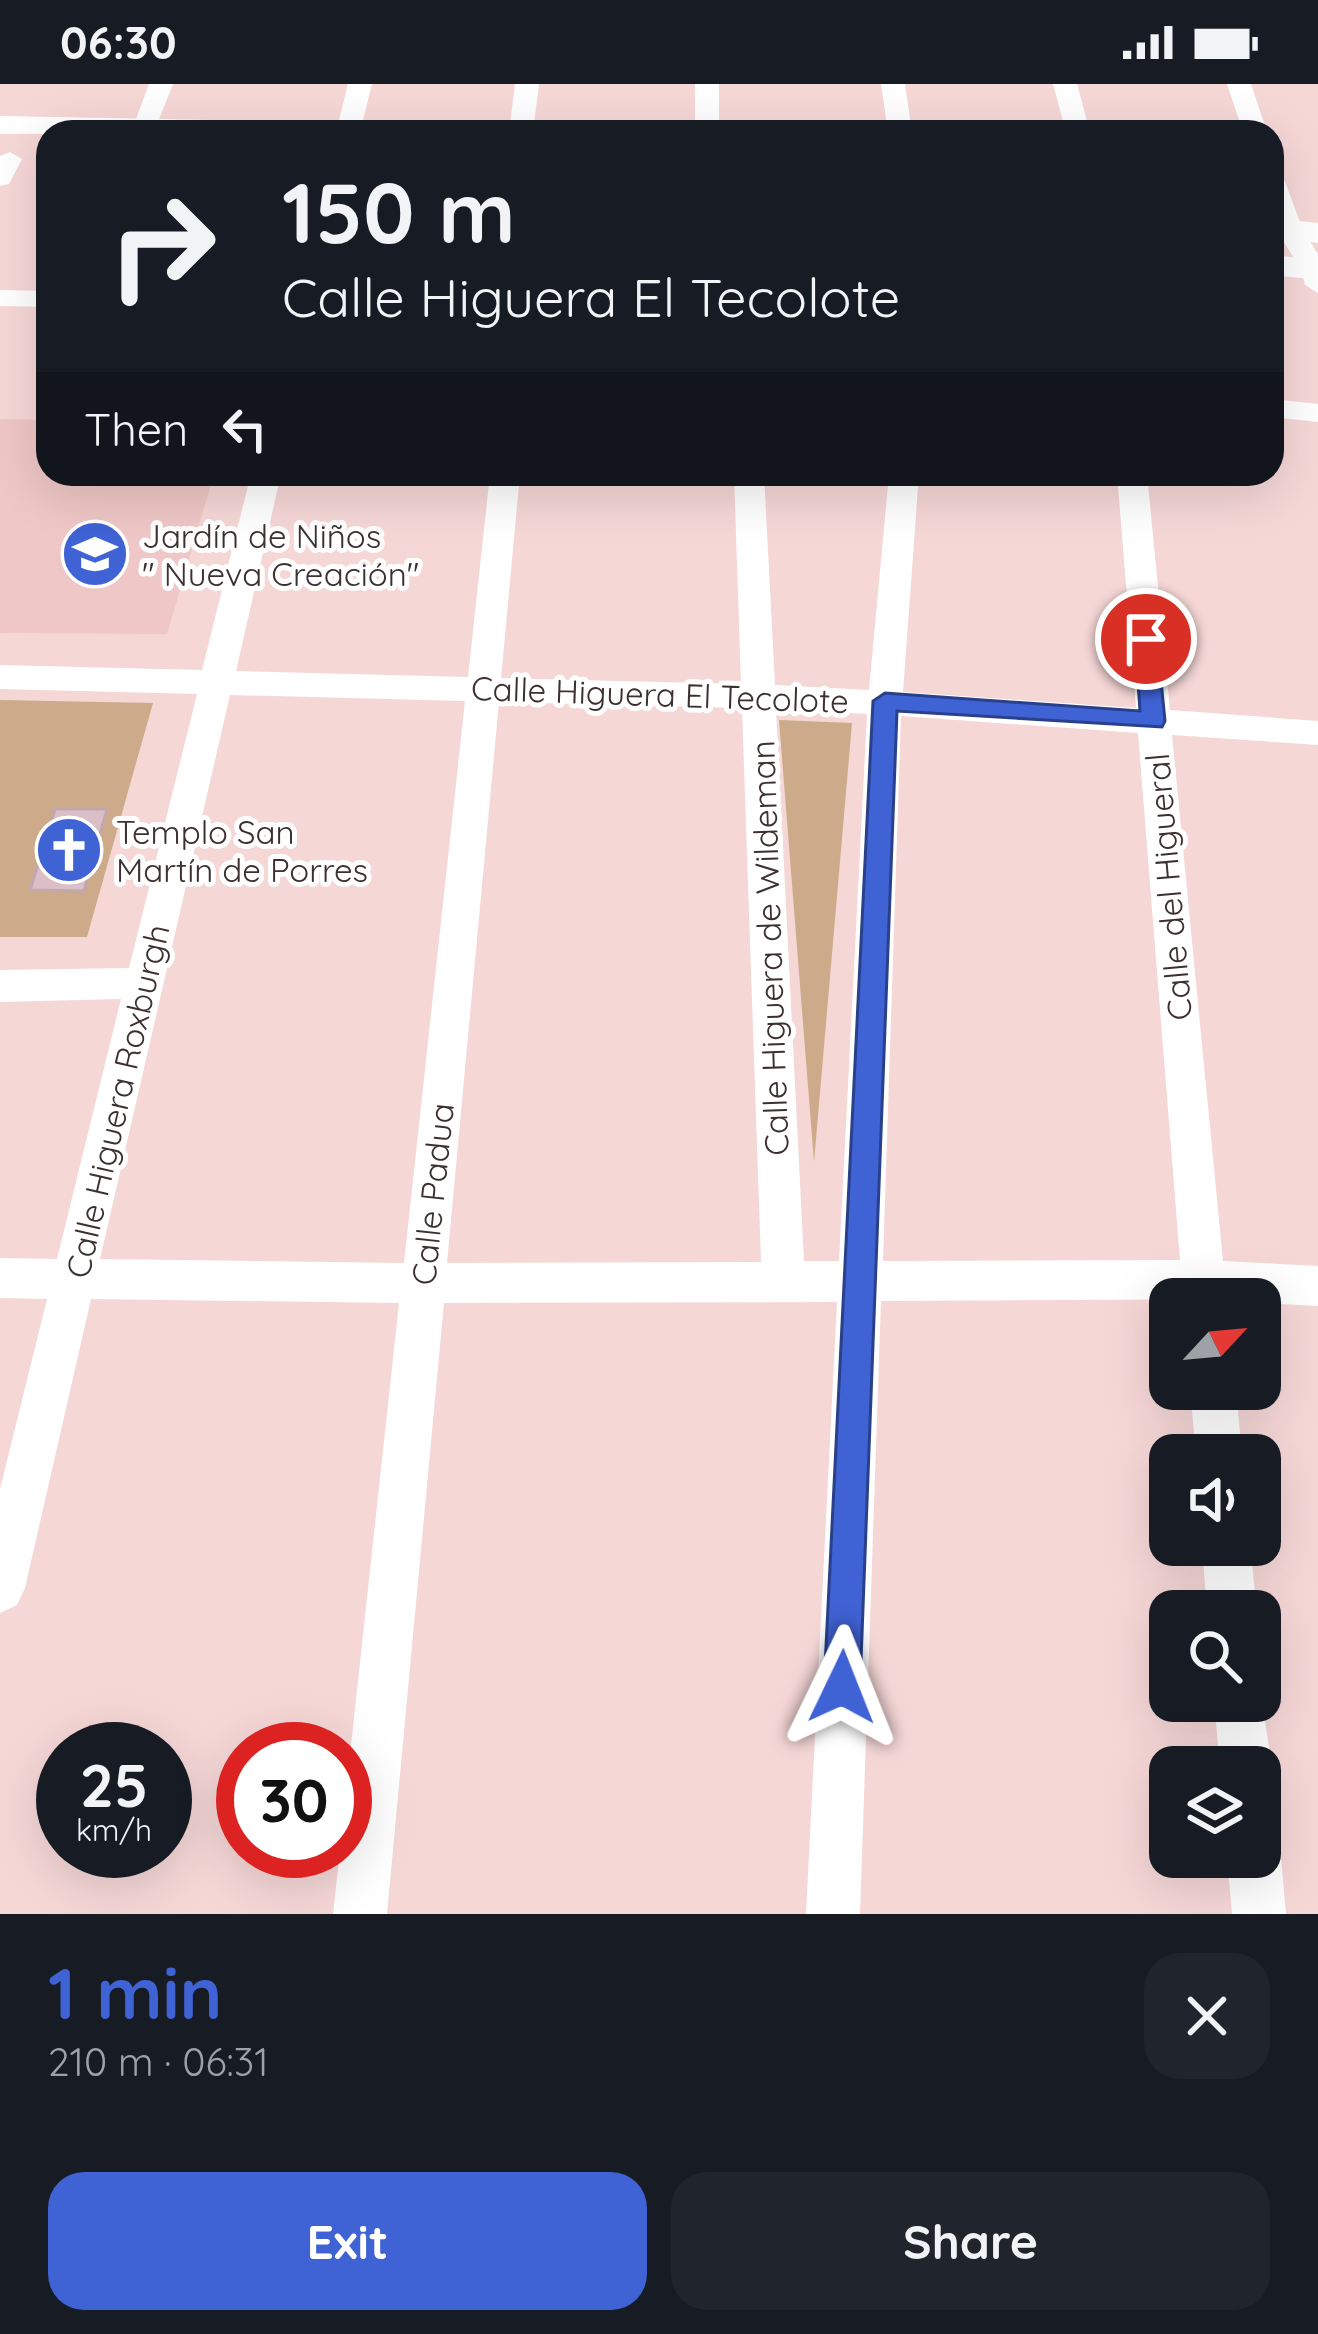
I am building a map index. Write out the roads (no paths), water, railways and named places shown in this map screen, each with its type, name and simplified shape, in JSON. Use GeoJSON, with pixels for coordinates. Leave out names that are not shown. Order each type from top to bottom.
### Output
{"type":"FeatureCollection","features":[{"type":"Feature","properties":{"kind":"street"},"geometry":{"type":"LineString","coordinates":[[148,120],[161,84]]}},
{"type":"Feature","properties":{"kind":"street"},"geometry":{"type":"LineString","coordinates":[[358,120],[360,84]]}},
{"type":"Feature","properties":{"kind":"street"},"geometry":{"type":"LineString","coordinates":[[522,120],[527,84]]}},
{"type":"Feature","properties":{"kind":"street"},"geometry":{"type":"LineString","coordinates":[[706,120],[707,84]]}},
{"type":"Feature","properties":{"kind":"street"},"geometry":{"type":"LineString","coordinates":[[893,84],[898,120]]}},
{"type":"Feature","properties":{"kind":"street"},"geometry":{"type":"LineString","coordinates":[[1065,84],[1075,120]]}},
{"type":"Feature","properties":{"kind":"street"},"geometry":{"type":"LineString","coordinates":[[1239,84],[1252,120]]}},
{"type":"Feature","properties":{"kind":"street"},"geometry":{"type":"LineString","coordinates":[[0,125],[36,125]]}},
{"type":"Feature","properties":{"kind":"street"},"geometry":{"type":"LineString","coordinates":[[3,166],[36,161]]}},
{"type":"Feature","properties":{"kind":"street"},"geometry":{"type":"LineString","coordinates":[[1293,230],[1317,275]]}},
{"type":"Feature","properties":{"kind":"street"},"geometry":{"type":"LineString","coordinates":[[1284,268],[1317,275]]}},
{"type":"Feature","properties":{"kind":"street"},"geometry":{"type":"LineString","coordinates":[[0,298],[36,299]]}},
{"type":"Feature","properties":{"kind":"street"},"geometry":{"type":"LineString","coordinates":[[1284,408],[1318,412]]}},
{"type":"Feature","properties":{"kind":"street","name":"Calle Higuera Roxburgh"},"geometry":{"type":"LineString","coordinates":[[0,1588],[263,486]]}},
{"type":"Feature","properties":{"kind":"street","name":"Calle Padua"},"geometry":{"type":"LineString","coordinates":[[360,1914],[504,486]]}},
{"type":"Feature","properties":{"kind":"street","name":"Calle Higuera de Wildeman"},"geometry":{"type":"LineString","coordinates":[[750,486],[783,1279]]}},
{"type":"Feature","properties":{"kind":"street"},"geometry":{"type":"LineString","coordinates":[[833,1914],[885,701],[903,486]]}},
{"type":"Feature","properties":{"kind":"street","name":"Calle del Higueral"},"geometry":{"type":"LineString","coordinates":[[1133,486],[1203,1278]]}},
{"type":"Feature","properties":{"kind":"street","name":"Calle Higuera El Tecolote"},"geometry":{"type":"LineString","coordinates":[[0,677],[885,701],[1318,733]]}},
{"type":"Feature","properties":{"kind":"street"},"geometry":{"type":"LineString","coordinates":[[0,986],[145,983]]}},
{"type":"Feature","properties":{"kind":"street"},"geometry":{"type":"LineString","coordinates":[[0,1278],[423,1283],[859,1278],[1149,1287]]}},
{"type":"Feature","properties":{"kind":"street"},"geometry":{"type":"LineString","coordinates":[[1281,1287],[1318,1286]]}},
{"type":"Feature","properties":{"kind":"street"},"geometry":{"type":"LineString","coordinates":[[1256,1878],[1259,1914]]}},
{"type":"Feature","properties":{"kind":"place","name":"Jardín de Niños \" Nueva Creación\""},"geometry":{"type":"Point","coordinates":[95,554]}},
{"type":"Feature","properties":{"kind":"place","name":"Templo San Martín de Porres"},"geometry":{"type":"Point","coordinates":[69,850]}}]}
